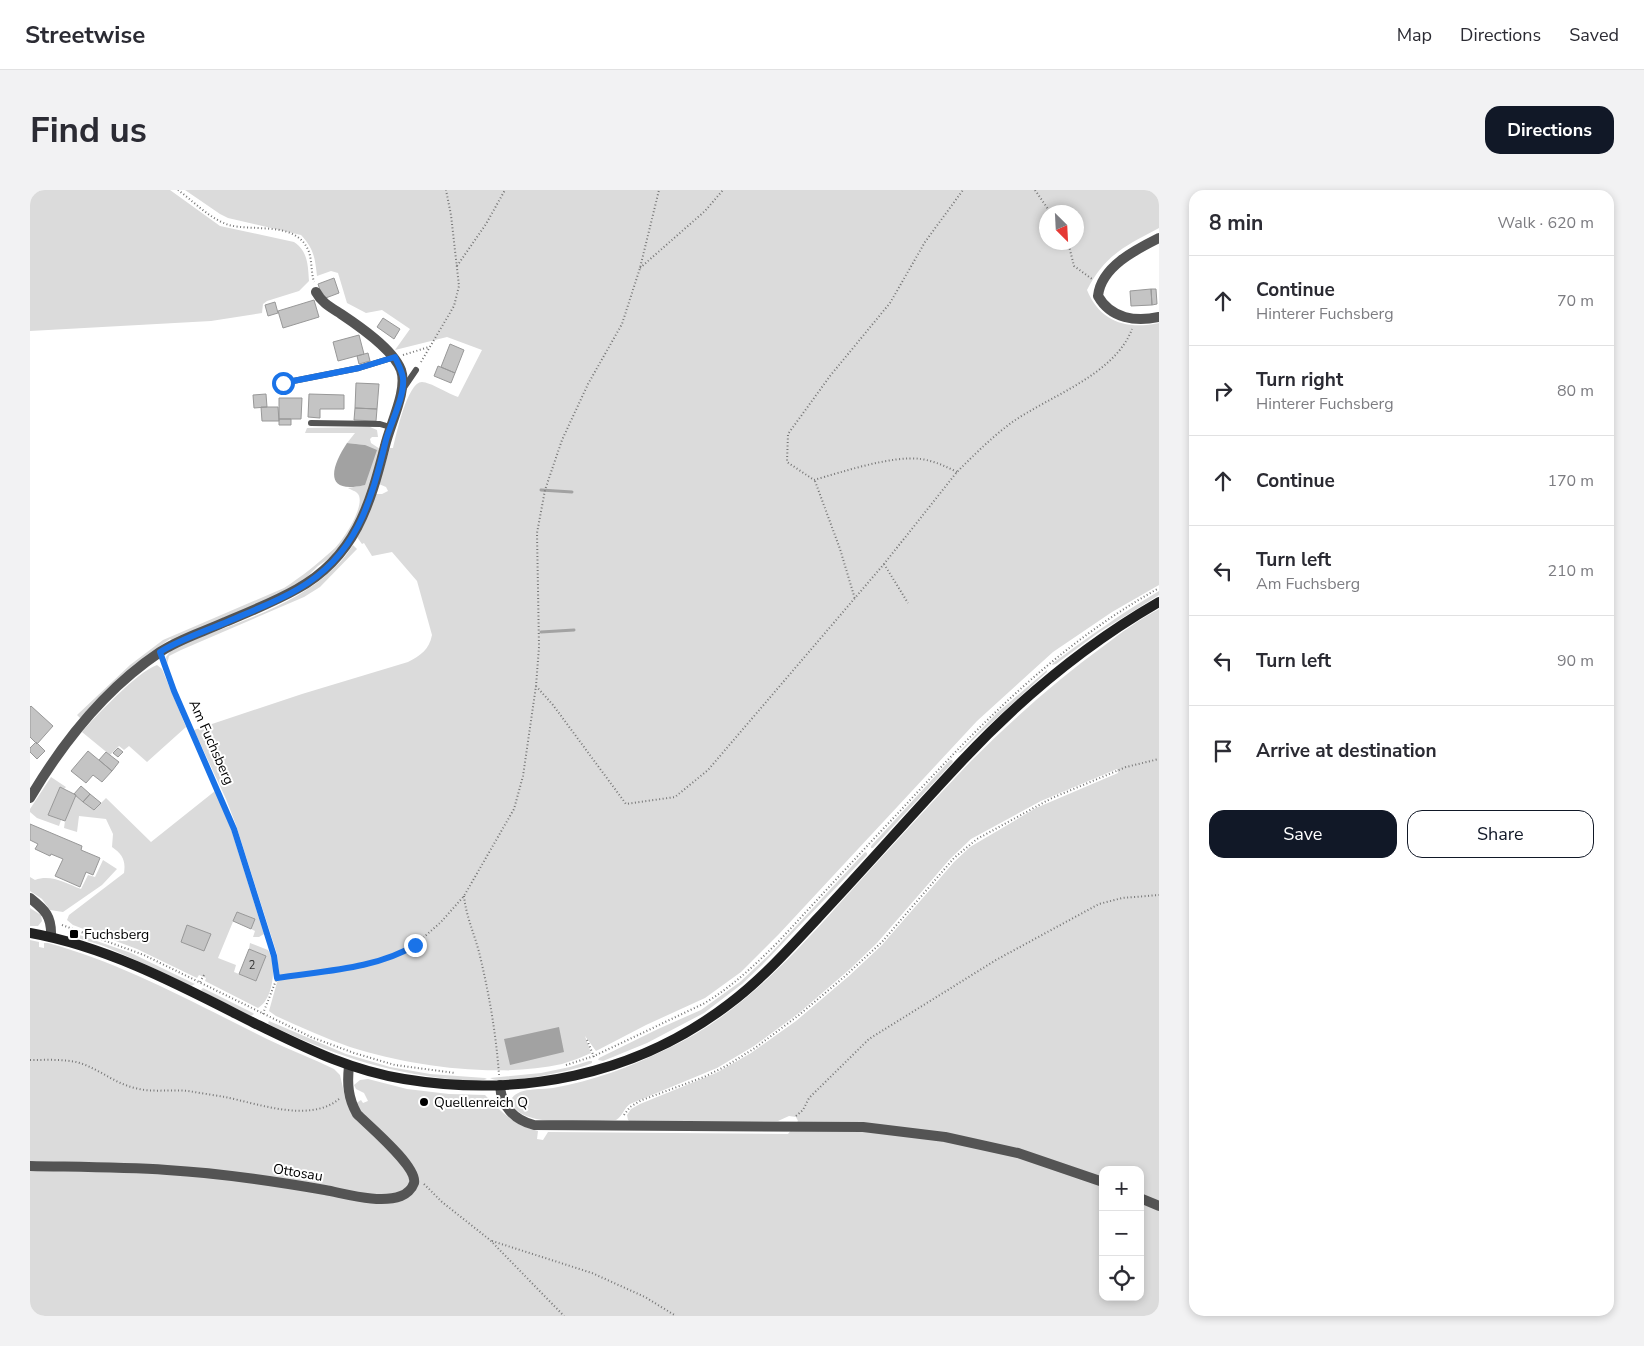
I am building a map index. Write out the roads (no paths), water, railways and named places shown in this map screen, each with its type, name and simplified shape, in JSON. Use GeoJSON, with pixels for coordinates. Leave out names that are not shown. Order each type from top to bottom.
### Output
{"type":"FeatureCollection","features":[{"type":"Feature","properties":{"kind":"main road"},"geometry":{"type":"LineString","coordinates":[[30,933],[51,937],[97,951],[139,967],[296,1044],[349,1066],[401,1079],[453,1085],[500,1086],[562,1080],[597,1071],[679,1036],[708,1019],[744,991],[784,954],[961,762],[1014,710],[1068,664],[1134,617],[1159,602]]}},
{"type":"Feature","properties":{"kind":"street"},"geometry":{"type":"LineString","coordinates":[[1159,238],[1142,246],[1112,268],[1100,285],[1098,296],[1108,309],[1122,316],[1135,320],[1159,317]]}},
{"type":"Feature","properties":{"kind":"street"},"geometry":{"type":"LineString","coordinates":[[30,798],[46,771],[75,731],[127,678],[160,652],[265,605],[311,581],[343,551],[352,538],[373,488],[390,426],[403,390],[403,378],[395,357],[359,328],[323,303],[316,292]]}},
{"type":"Feature","properties":{"kind":"street"},"geometry":{"type":"LineString","coordinates":[[30,898],[49,916],[51,937]]}},
{"type":"Feature","properties":{"kind":"street","name":"Ottosau"},"geometry":{"type":"LineString","coordinates":[[30,1166],[142,1169],[214,1174],[278,1182],[381,1199],[398,1197],[408,1192],[414,1183],[411,1172],[404,1161],[357,1114],[351,1102],[348,1087],[349,1066]]}},
{"type":"Feature","properties":{"kind":"street"},"geometry":{"type":"LineString","coordinates":[[500,1086],[506,1107],[516,1117],[534,1125],[864,1127],[945,1137],[1018,1153],[1099,1181]]}},
{"type":"Feature","properties":{"kind":"street"},"geometry":{"type":"LineString","coordinates":[[1144,1200],[1159,1206]]}},
{"type":"Feature","properties":{"kind":"lane"},"geometry":{"type":"LineString","coordinates":[[283,383],[359,368],[395,357]]}},
{"type":"Feature","properties":{"kind":"lane"},"geometry":{"type":"LineString","coordinates":[[403,390],[416,370]]}},
{"type":"Feature","properties":{"kind":"lane"},"geometry":{"type":"LineString","coordinates":[[311,423],[380,424],[390,426]]}},
{"type":"Feature","properties":{"kind":"waterway"},"geometry":{"type":"LineString","coordinates":[[541,490],[572,492]]}},
{"type":"Feature","properties":{"kind":"waterway"},"geometry":{"type":"LineString","coordinates":[[541,632],[574,630]]}},
{"type":"Feature","properties":{"kind":"place","name":"Fuchsberg"},"geometry":{"type":"Point","coordinates":[74,934]}},
{"type":"Feature","properties":{"kind":"place","name":"Quellenreich Q"},"geometry":{"type":"Point","coordinates":[424,1102]}}]}
